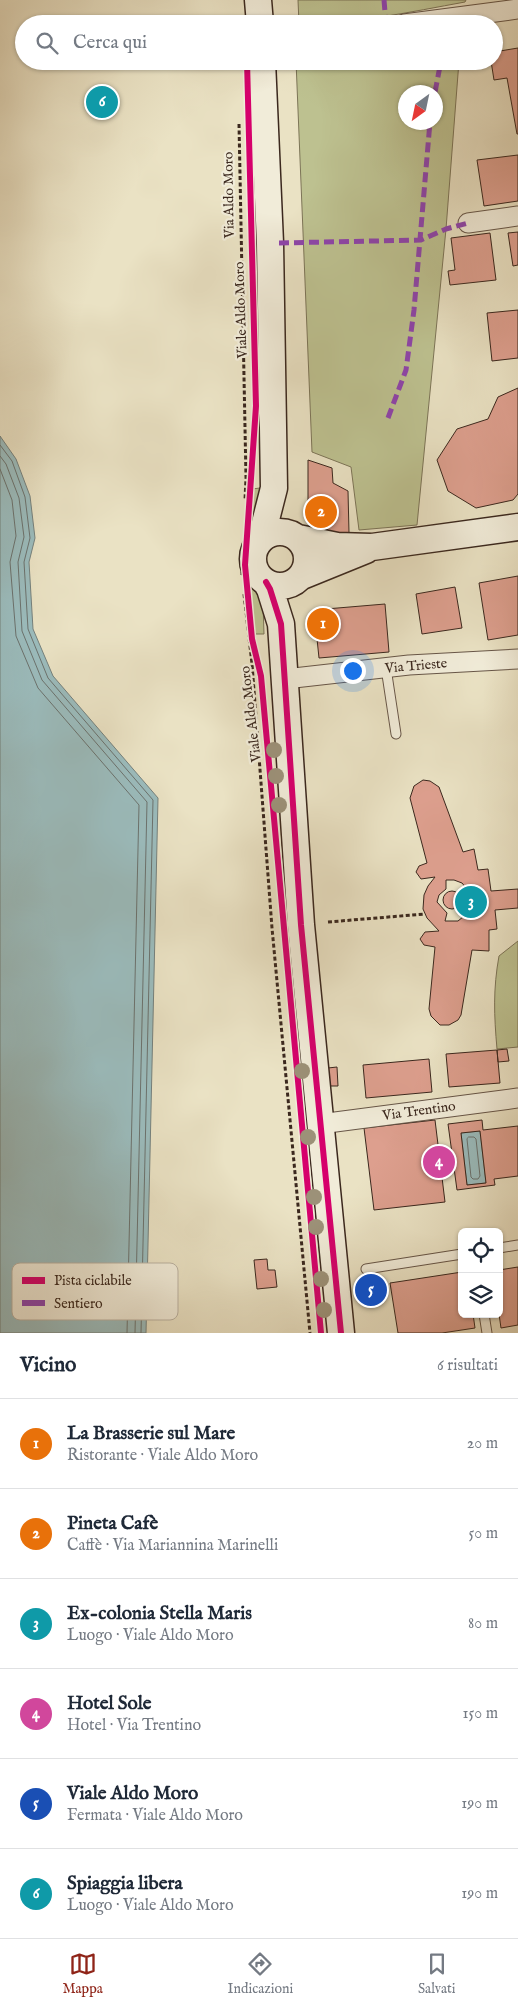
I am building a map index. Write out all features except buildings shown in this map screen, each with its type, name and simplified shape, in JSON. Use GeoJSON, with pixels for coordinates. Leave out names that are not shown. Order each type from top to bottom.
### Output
{"type":"FeatureCollection","features":[{"type":"Feature","properties":{"kind":"street"},"geometry":{"type":"LineString","coordinates":[[258,0],[259,15]]}},
{"type":"Feature","properties":{"kind":"street"},"geometry":{"type":"LineString","coordinates":[[442,15],[480,6],[518,9]]}},
{"type":"Feature","properties":{"kind":"street"},"geometry":{"type":"LineString","coordinates":[[262,70],[270,242],[274,488],[295,536],[307,552],[306,568],[299,578],[282,624]]}},
{"type":"Feature","properties":{"kind":"street"},"geometry":{"type":"LineString","coordinates":[[468,224],[518,216]]}},
{"type":"Feature","properties":{"kind":"street"},"geometry":{"type":"LineString","coordinates":[[249,543],[274,488]]}},
{"type":"Feature","properties":{"kind":"street"},"geometry":{"type":"LineString","coordinates":[[249,543],[276,532],[338,546],[372,547],[518,527]]}},
{"type":"Feature","properties":{"kind":"street"},"geometry":{"type":"LineString","coordinates":[[249,543],[256,546],[253,561],[260,576],[249,585]]}},
{"type":"Feature","properties":{"kind":"street"},"geometry":{"type":"LineString","coordinates":[[249,585],[281,586],[372,547]]}},
{"type":"Feature","properties":{"kind":"street"},"geometry":{"type":"LineString","coordinates":[[249,585],[270,589],[282,624],[301,925],[341,1333]]}},
{"type":"Feature","properties":{"kind":"street","name":"Via Trieste"},"geometry":{"type":"LineString","coordinates":[[285,679],[409,665],[518,659]]}},
{"type":"Feature","properties":{"kind":"street","name":"Via Trentino"},"geometry":{"type":"LineString","coordinates":[[320,1124],[518,1098]]}},
{"type":"Feature","properties":{"kind":"lane"},"geometry":{"type":"LineString","coordinates":[[386,668],[396,734]]}},
{"type":"Feature","properties":{"kind":"lane"},"geometry":{"type":"LineString","coordinates":[[503,1247],[518,1245]]}},
{"type":"Feature","properties":{"kind":"lane"},"geometry":{"type":"LineString","coordinates":[[366,1269],[458,1255]]}},
{"type":"Feature","properties":{"kind":"lane"},"geometry":{"type":"LineString","coordinates":[[485,1318],[487,1333]]}},
{"type":"Feature","properties":{"kind":"path"},"geometry":{"type":"LineString","coordinates":[[246,506],[253,451]]}},
{"type":"Feature","properties":{"kind":"path"},"geometry":{"type":"LineString","coordinates":[[328,922],[425,914]]}},
{"type":"Feature","properties":{"kind":"green space"},"geometry":{"type":"Polygon","coordinates":[[[298,0],[466,0],[465,2],[393,15],[299,15],[298,0]]]}},
{"type":"Feature","properties":{"kind":"green space"},"geometry":{"type":"Polygon","coordinates":[[[296,70],[458,70],[446,229],[417,525],[359,530],[351,467],[312,452],[296,70]]]}},
{"type":"Feature","properties":{"kind":"green space"},"geometry":{"type":"Polygon","coordinates":[[[260,488],[260,522],[251,553],[250,565],[252,576],[263,604],[264,634],[254,634],[248,572],[252,489],[260,488]]]}},
{"type":"Feature","properties":{"kind":"green space"},"geometry":{"type":"Polygon","coordinates":[[[518,941],[518,1047],[497,1049],[495,1002],[499,956],[518,941]]]}},
{"type":"Feature","properties":{"kind":"water"},"geometry":{"type":"Polygon","coordinates":[[[0,436],[16,459],[30,496],[35,538],[29,562],[33,629],[53,676],[158,798],[148,1263],[12,1263],[12,1320],[146,1320],[146,1333],[0,1333],[0,436]]]}},
{"type":"Feature","properties":{"kind":"water"},"geometry":{"type":"Polygon","coordinates":[[[480,1131],[486,1183],[467,1185],[461,1133],[480,1131]]]}},
{"type":"Feature","properties":{"kind":"marked path"},"geometry":{"type":"LineString","coordinates":[[384,0],[385,15]]}},
{"type":"Feature","properties":{"kind":"marked path"},"geometry":{"type":"LineString","coordinates":[[436,85],[439,70]]}},
{"type":"Feature","properties":{"kind":"marked path"},"geometry":{"type":"LineString","coordinates":[[388,418],[406,370],[414,310],[429,130]]}},
{"type":"Feature","properties":{"kind":"marked path"},"geometry":{"type":"LineString","coordinates":[[279,243],[421,240],[446,229],[468,223]]}},
{"type":"Feature","properties":{"kind":"cycle path","name":"Viale Aldo Moro"},"geometry":{"type":"LineString","coordinates":[[247,70],[256,406],[245,565],[252,639],[261,676],[321,1333]]}},
{"type":"Feature","properties":{"kind":"cycle path"},"geometry":{"type":"LineString","coordinates":[[266,582],[281,624],[301,925],[341,1333]]}},
{"type":"Feature","properties":{"kind":"place","name":"Spiaggia libera"},"geometry":{"type":"Point","coordinates":[102,102]}},
{"type":"Feature","properties":{"kind":"place","name":"Pineta Cafè"},"geometry":{"type":"Point","coordinates":[321,512]}},
{"type":"Feature","properties":{"kind":"place","name":"La Brasserie sul Mare"},"geometry":{"type":"Point","coordinates":[323,624]}},
{"type":"Feature","properties":{"kind":"place","name":"Ex-colonia Stella Maris"},"geometry":{"type":"Point","coordinates":[471,902]}},
{"type":"Feature","properties":{"kind":"place","name":"Hotel Sole"},"geometry":{"type":"Point","coordinates":[439,1162]}},
{"type":"Feature","properties":{"kind":"place","name":"Viale Aldo Moro"},"geometry":{"type":"Point","coordinates":[371,1290]}}]}
